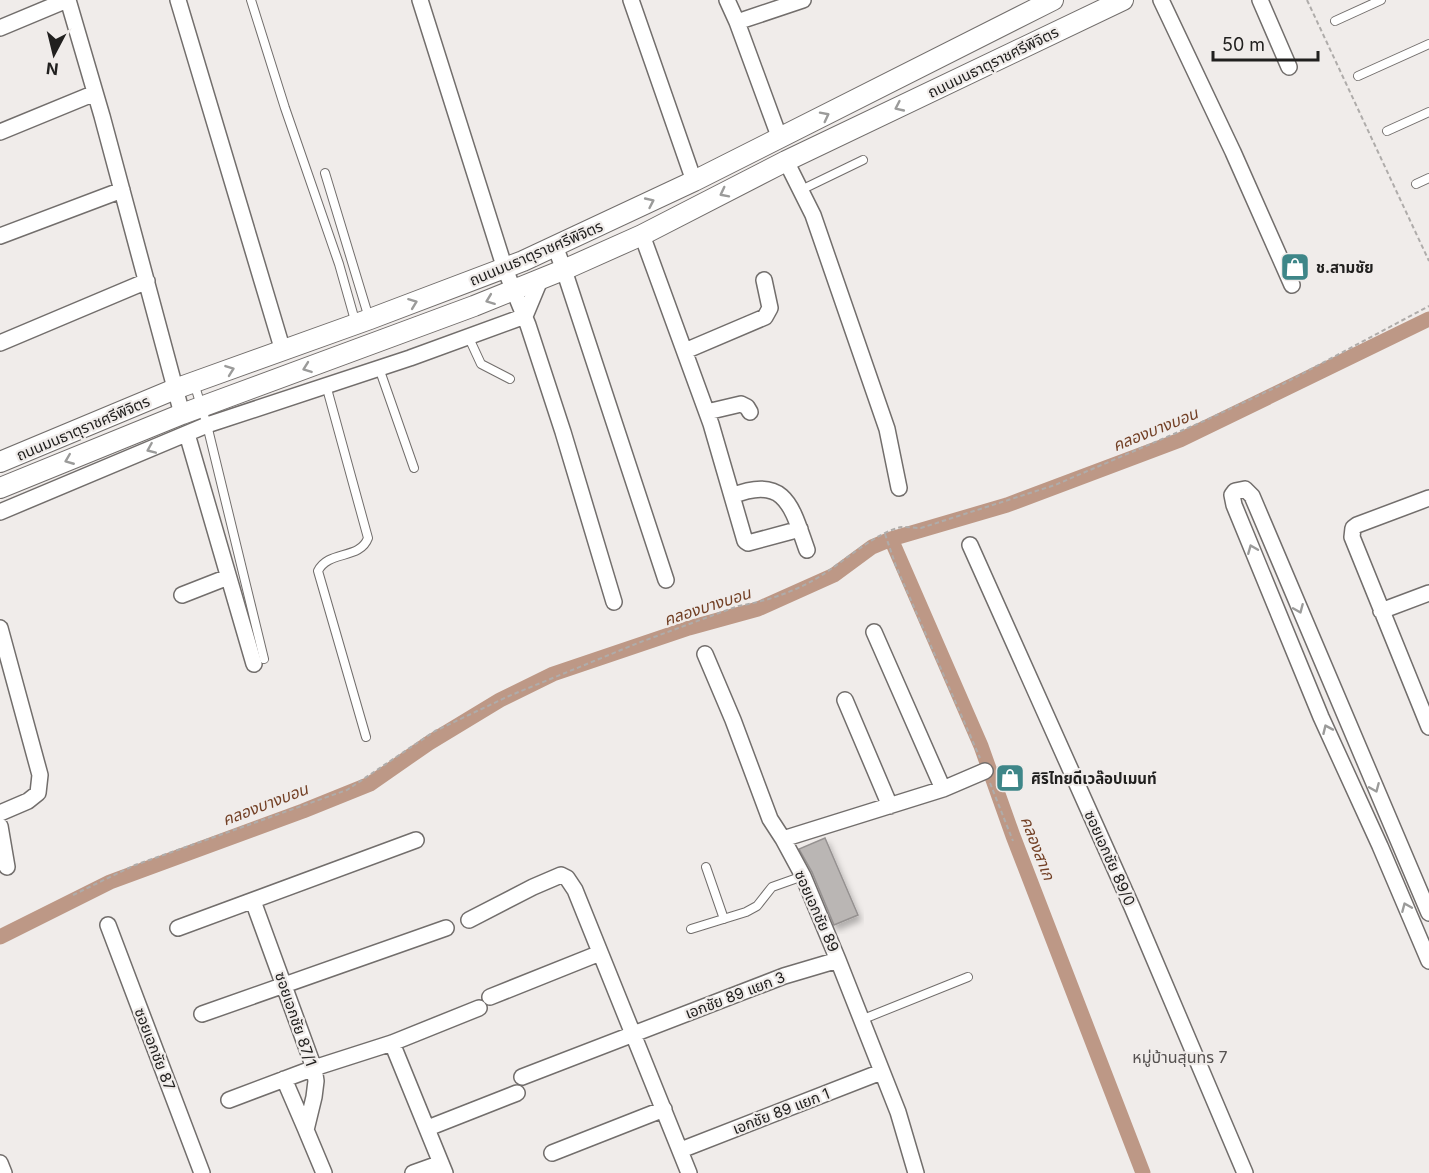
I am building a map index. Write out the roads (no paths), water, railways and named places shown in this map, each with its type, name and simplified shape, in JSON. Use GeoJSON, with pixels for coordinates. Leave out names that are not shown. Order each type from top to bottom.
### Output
{"type":"FeatureCollection","features":[{"type":"Feature","properties":{"kind":"street"},"geometry":{"type":"LineString","coordinates":[[0,28],[67,0],[122,190],[175,389],[196,415]]}},
{"type":"Feature","properties":{"kind":"street"},"geometry":{"type":"LineString","coordinates":[[178,0],[283,351]]}},
{"type":"Feature","properties":{"kind":"street"},"geometry":{"type":"LineString","coordinates":[[420,0],[505,269],[525,316],[563,432],[614,602]]}},
{"type":"Feature","properties":{"kind":"street"},"geometry":{"type":"LineString","coordinates":[[630,0],[694,181]]}},
{"type":"Feature","properties":{"kind":"street"},"geometry":{"type":"LineString","coordinates":[[728,0],[780,139]]}},
{"type":"Feature","properties":{"kind":"street"},"geometry":{"type":"LineString","coordinates":[[737,22],[803,0]]}},
{"type":"Feature","properties":{"kind":"street","name":"ถนนมนธาตุราชศรีพิจิตร"},"geometry":{"type":"LineString","coordinates":[[0,462],[175,389],[505,269],[780,139],[1053,0]]}},
{"type":"Feature","properties":{"kind":"street","name":"ถนนมนธาตุราชศรีพิจิตร"},"geometry":{"type":"LineString","coordinates":[[0,488],[196,415],[564,270],[1123,0]]}},
{"type":"Feature","properties":{"kind":"street"},"geometry":{"type":"LineString","coordinates":[[1161,0],[1233,152],[1292,285]]}},
{"type":"Feature","properties":{"kind":"street"},"geometry":{"type":"LineString","coordinates":[[1260,0],[1289,68]]}},
{"type":"Feature","properties":{"kind":"street"},"geometry":{"type":"LineString","coordinates":[[0,132],[95,93]]}},
{"type":"Feature","properties":{"kind":"street"},"geometry":{"type":"LineString","coordinates":[[786,161],[813,215],[887,429],[899,488]]}},
{"type":"Feature","properties":{"kind":"street"},"geometry":{"type":"LineString","coordinates":[[0,236],[122,190]]}},
{"type":"Feature","properties":{"kind":"street"},"geometry":{"type":"LineString","coordinates":[[619,217],[636,237],[685,351],[707,412],[746,543],[800,529]]}},
{"type":"Feature","properties":{"kind":"street"},"geometry":{"type":"LineString","coordinates":[[555,246],[666,580]]}},
{"type":"Feature","properties":{"kind":"street","name":"ถนนมนธาตุราชศรีพิจิตร"},"geometry":{"type":"LineString","coordinates":[[196,415],[326,385],[469,338],[525,316],[540,280]]}},
{"type":"Feature","properties":{"kind":"street"},"geometry":{"type":"LineString","coordinates":[[685,351],[765,317],[770,308],[764,280]]}},
{"type":"Feature","properties":{"kind":"street"},"geometry":{"type":"LineString","coordinates":[[0,343],[147,281]]}},
{"type":"Feature","properties":{"kind":"street"},"geometry":{"type":"LineString","coordinates":[[707,412],[741,404],[750,412]]}},
{"type":"Feature","properties":{"kind":"street","name":"ถนนมนธาตุราชศรีพิจิตร"},"geometry":{"type":"LineString","coordinates":[[0,512],[187,434],[196,415]]}},
{"type":"Feature","properties":{"kind":"street"},"geometry":{"type":"LineString","coordinates":[[187,434],[228,577],[259,662]]}},
{"type":"Feature","properties":{"kind":"street"},"geometry":{"type":"LineString","coordinates":[[732,496],[750,489],[769,491],[784,497],[790,505],[807,550]]}},
{"type":"Feature","properties":{"kind":"street"},"geometry":{"type":"LineString","coordinates":[[1429,913],[1252,496],[1245,489],[1235,491],[1232,495],[1234,505],[1321,717],[1429,961]]}},
{"type":"Feature","properties":{"kind":"street"},"geometry":{"type":"LineString","coordinates":[[1429,498],[1357,525],[1353,528],[1352,537],[1429,727]]}},
{"type":"Feature","properties":{"kind":"street","name":"ซอยเอกชัย 89/0"},"geometry":{"type":"LineString","coordinates":[[970,545],[1132,908],[1245,1173]]}},
{"type":"Feature","properties":{"kind":"street"},"geometry":{"type":"LineString","coordinates":[[182,595],[228,577]]}},
{"type":"Feature","properties":{"kind":"street"},"geometry":{"type":"LineString","coordinates":[[1381,611],[1429,593]]}},
{"type":"Feature","properties":{"kind":"street"},"geometry":{"type":"LineString","coordinates":[[0,628],[40,776],[38,793],[28,801],[0,813]]}},
{"type":"Feature","properties":{"kind":"street"},"geometry":{"type":"LineString","coordinates":[[874,632],[943,789]]}},
{"type":"Feature","properties":{"kind":"street","name":"ซอยเอกชัย 89"},"geometry":{"type":"LineString","coordinates":[[705,654],[733,720],[770,819],[803,876],[838,960],[898,1112],[916,1173]]}},
{"type":"Feature","properties":{"kind":"street"},"geometry":{"type":"LineString","coordinates":[[845,700],[890,806]]}},
{"type":"Feature","properties":{"kind":"street"},"geometry":{"type":"LineString","coordinates":[[783,839],[943,789],[985,771]]}},
{"type":"Feature","properties":{"kind":"street"},"geometry":{"type":"LineString","coordinates":[[0,826],[8,867]]}},
{"type":"Feature","properties":{"kind":"street"},"geometry":{"type":"LineString","coordinates":[[178,928],[416,840]]}},
{"type":"Feature","properties":{"kind":"street"},"geometry":{"type":"LineString","coordinates":[[469,920],[533,887],[563,875],[567,878],[575,890],[681,1150],[688,1173]]}},
{"type":"Feature","properties":{"kind":"street","name":"ซอยเอกชัย 87/1"},"geometry":{"type":"LineString","coordinates":[[253,901],[314,1068],[316,1081],[314,1097],[306,1131]]}},
{"type":"Feature","properties":{"kind":"street","name":"ซอยเอกชัย 87"},"geometry":{"type":"LineString","coordinates":[[108,925],[202,1173]]}},
{"type":"Feature","properties":{"kind":"street"},"geometry":{"type":"LineString","coordinates":[[202,1014],[446,928]]}},
{"type":"Feature","properties":{"kind":"street"},"geometry":{"type":"LineString","coordinates":[[490,997],[600,953]]}},
{"type":"Feature","properties":{"kind":"street","name":"เอกชัย 89 แยก 3"},"geometry":{"type":"LineString","coordinates":[[522,1077],[784,976],[838,960]]}},
{"type":"Feature","properties":{"kind":"street"},"geometry":{"type":"LineString","coordinates":[[229,1100],[314,1068],[392,1043],[479,1008]]}},
{"type":"Feature","properties":{"kind":"street"},"geometry":{"type":"LineString","coordinates":[[392,1043],[443,1168],[413,1173]]}},
{"type":"Feature","properties":{"kind":"street","name":"เอกชัย 89 แยก 1"},"geometry":{"type":"LineString","coordinates":[[681,1150],[881,1072]]}},
{"type":"Feature","properties":{"kind":"street"},"geometry":{"type":"LineString","coordinates":[[285,1079],[324,1173]]}},
{"type":"Feature","properties":{"kind":"street"},"geometry":{"type":"LineString","coordinates":[[428,1128],[517,1093]]}},
{"type":"Feature","properties":{"kind":"street"},"geometry":{"type":"LineString","coordinates":[[552,1153],[664,1108]]}},
{"type":"Feature","properties":{"kind":"street"},"geometry":{"type":"LineString","coordinates":[[0,1162],[4,1173]]}},
{"type":"Feature","properties":{"kind":"lane"},"geometry":{"type":"LineString","coordinates":[[251,0],[285,108],[339,264],[363,322]]}},
{"type":"Feature","properties":{"kind":"lane"},"geometry":{"type":"LineString","coordinates":[[1335,21],[1380,0]]}},
{"type":"Feature","properties":{"kind":"lane"},"geometry":{"type":"LineString","coordinates":[[1358,76],[1429,44]]}},
{"type":"Feature","properties":{"kind":"lane"},"geometry":{"type":"LineString","coordinates":[[1387,131],[1429,112]]}},
{"type":"Feature","properties":{"kind":"lane"},"geometry":{"type":"LineString","coordinates":[[801,190],[863,160]]}},
{"type":"Feature","properties":{"kind":"lane"},"geometry":{"type":"LineString","coordinates":[[325,173],[363,322]]}},
{"type":"Feature","properties":{"kind":"lane"},"geometry":{"type":"LineString","coordinates":[[1416,184],[1429,178]]}},
{"type":"Feature","properties":{"kind":"lane"},"geometry":{"type":"LineString","coordinates":[[469,338],[481,364],[510,379]]}},
{"type":"Feature","properties":{"kind":"lane"},"geometry":{"type":"LineString","coordinates":[[379,368],[414,468]]}},
{"type":"Feature","properties":{"kind":"lane"},"geometry":{"type":"LineString","coordinates":[[194,383],[196,415],[259,662]]}},
{"type":"Feature","properties":{"kind":"lane"},"geometry":{"type":"LineString","coordinates":[[326,385],[368,538],[365,545],[358,551],[325,562],[318,572],[366,737]]}},
{"type":"Feature","properties":{"kind":"lane"},"geometry":{"type":"LineString","coordinates":[[705,867],[724,919]]}},
{"type":"Feature","properties":{"kind":"lane"},"geometry":{"type":"LineString","coordinates":[[691,929],[746,912],[757,906],[772,887],[803,876]]}},
{"type":"Feature","properties":{"kind":"lane"},"geometry":{"type":"LineString","coordinates":[[861,1020],[968,977]]}},
{"type":"Feature","properties":{"kind":"waterway","name":"คลองบางบอน"},"geometry":{"type":"LineString","coordinates":[[0,937],[110,882],[370,784],[429,743],[500,700],[553,674],[689,628],[758,609],[834,575],[872,547],[891,539],[1007,505],[1180,440],[1429,319]]}},
{"type":"Feature","properties":{"kind":"waterway","name":"คลองสาเก"},"geometry":{"type":"LineString","coordinates":[[891,539],[981,746],[1013,836],[1143,1173]]}},
{"type":"Feature","properties":{"kind":"place","name":"ช.สามชัย"},"geometry":{"type":"Point","coordinates":[1295,267]}},
{"type":"Feature","properties":{"kind":"place","name":"ศิริไทยดีเวล๊อปเมนท์"},"geometry":{"type":"Point","coordinates":[1010,778]}},
{"type":"Feature","properties":{"kind":"district","name":"หมู่บ้านสุนทร 7"},"geometry":{"type":"Point","coordinates":[1180,1057]}}]}
